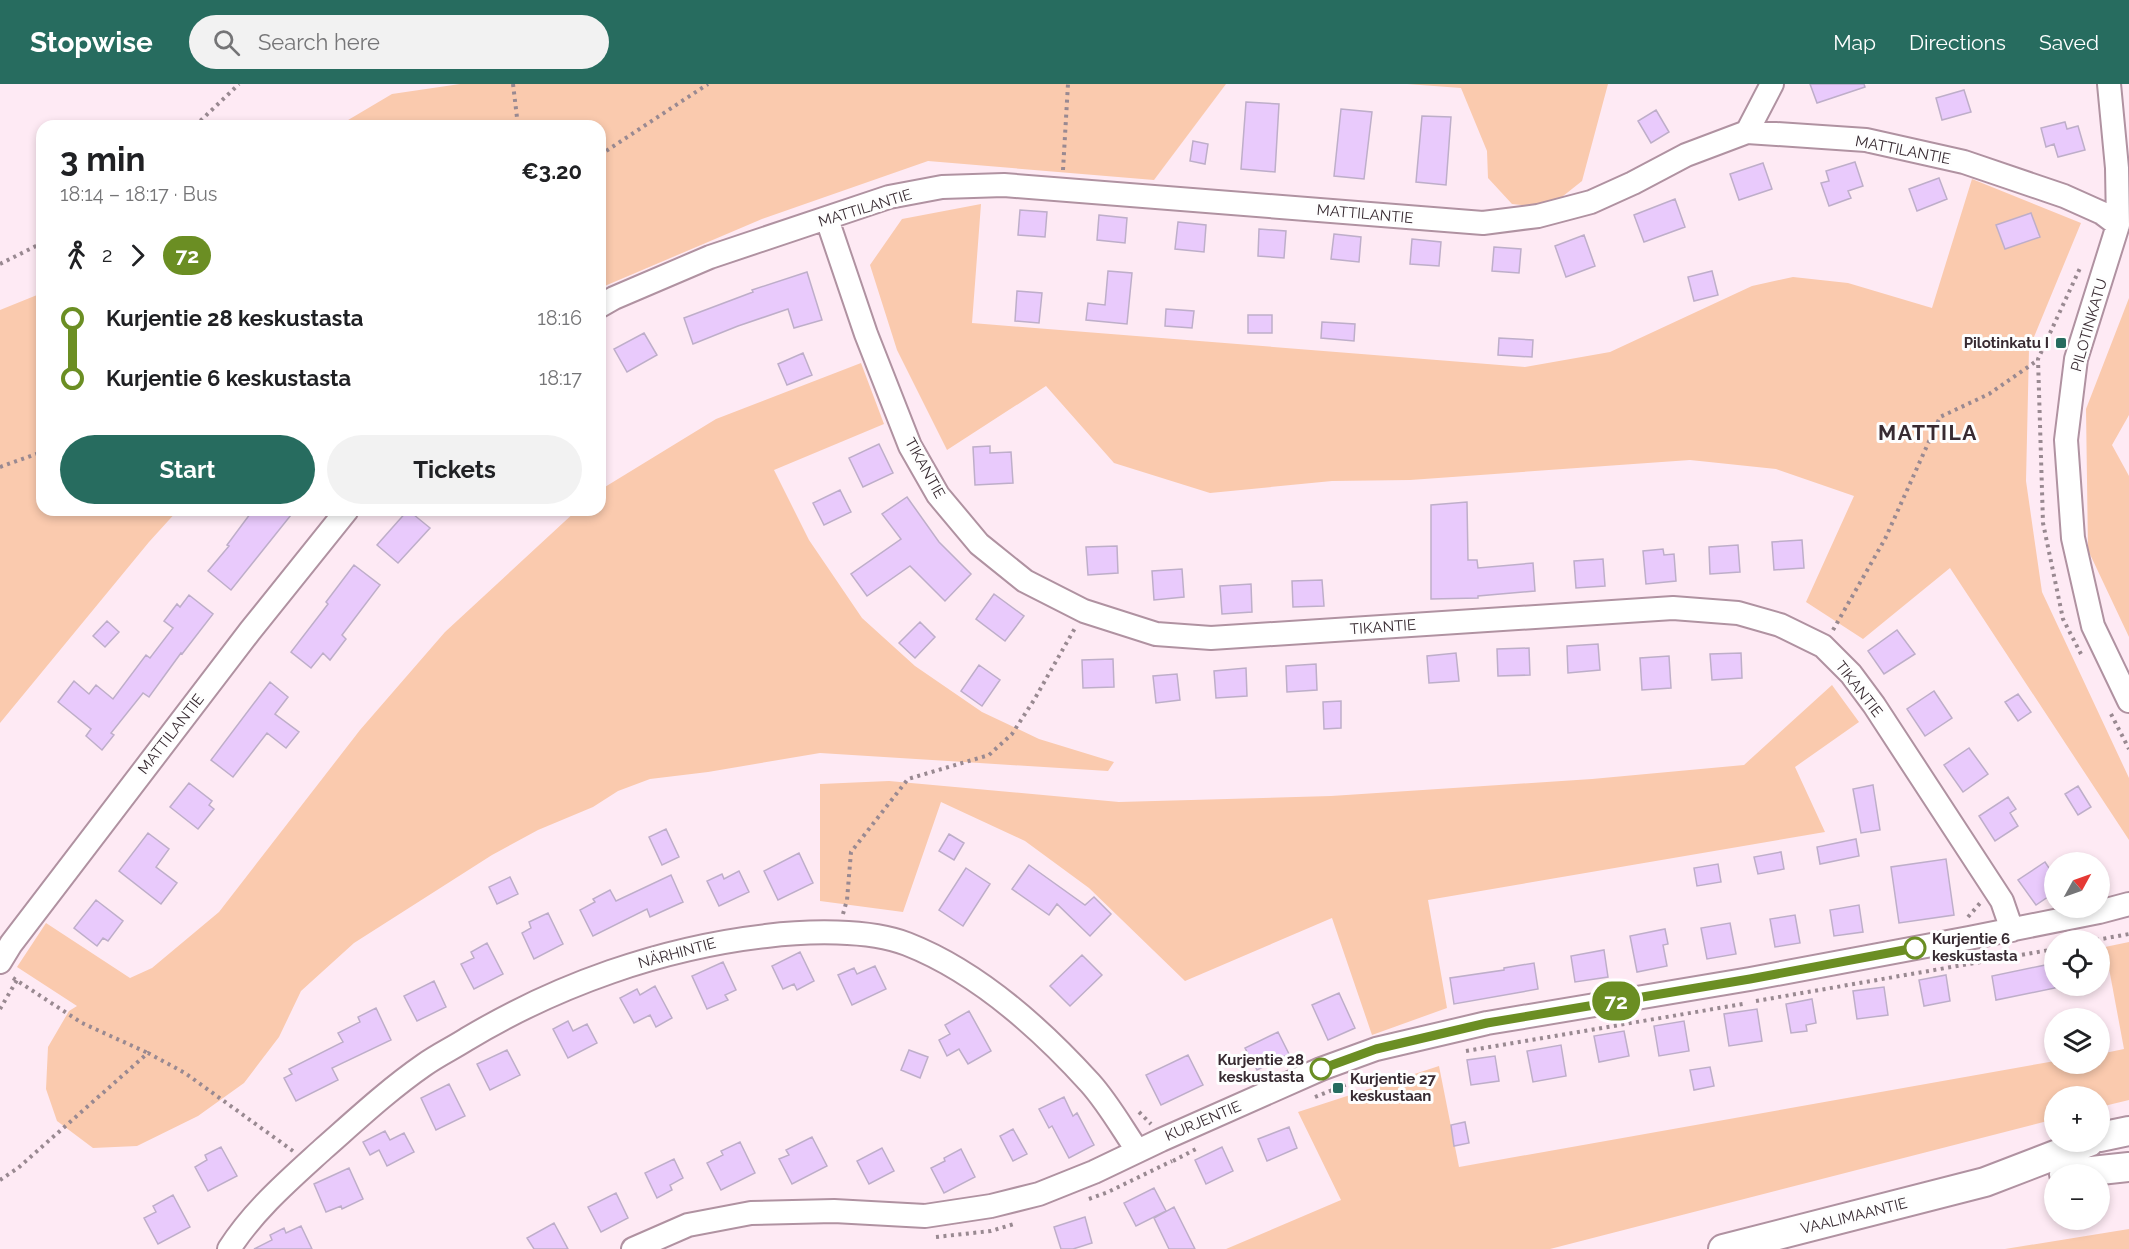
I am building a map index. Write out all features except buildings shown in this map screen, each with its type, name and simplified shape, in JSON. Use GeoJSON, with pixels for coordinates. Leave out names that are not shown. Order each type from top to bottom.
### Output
{"type":"FeatureCollection","features":[{"type":"Feature","properties":{"kind":"main road"},"geometry":{"type":"LineString","coordinates":[[2110,1135],[2129,1131]]}},
{"type":"Feature","properties":{"kind":"main road","name":"VAALIMAANTIE"},"geometry":{"type":"LineString","coordinates":[[1723,1249],[1985,1182],[2063,1152]]}},
{"type":"Feature","properties":{"kind":"main road"},"geometry":{"type":"LineString","coordinates":[[2110,1169],[2129,1167]]}},
{"type":"Feature","properties":{"kind":"main road","name":"VAALIMAANTIE"},"geometry":{"type":"LineString","coordinates":[[1985,1182],[2044,1176]]}},
{"type":"Feature","properties":{"kind":"street"},"geometry":{"type":"LineString","coordinates":[[1747,132],[1772,84]]}},
{"type":"Feature","properties":{"kind":"street","name":"PILOTINKATU"},"geometry":{"type":"LineString","coordinates":[[2109,84],[2117,168],[2118,225],[2076,359],[2067,440],[2073,538],[2093,626],[2129,700]]}},
{"type":"Feature","properties":{"kind":"street","name":"MATTILANTIE"},"geometry":{"type":"LineString","coordinates":[[606,302],[710,257],[889,198],[942,187],[1004,185],[1483,223],[1538,216],[1591,202],[1686,155],[1747,132],[1866,140],[1964,162],[2064,196],[2102,213],[2118,225]]}},
{"type":"Feature","properties":{"kind":"street","name":"TIKANTIE"},"geometry":{"type":"LineString","coordinates":[[827,219],[866,334],[910,446],[938,495],[979,544],[1025,581],[1084,611],[1156,634],[1211,638],[1673,608],[1738,613],[1780,625],[1823,646],[1851,674],[1874,705],[2002,901],[2012,930]]}},
{"type":"Feature","properties":{"kind":"street","name":"MATTILANTIE"},"geometry":{"type":"LineString","coordinates":[[5,955],[236,650],[342,516]]}},
{"type":"Feature","properties":{"kind":"street","name":"KURJENTIE"},"geometry":{"type":"LineString","coordinates":[[633,1249],[688,1226],[750,1213],[834,1211],[925,1216],[991,1206],[1039,1194],[1094,1172],[1137,1150],[1321,1069],[1376,1049],[1487,1023],[1750,979],[2012,930],[2129,904]]}},
{"type":"Feature","properties":{"kind":"street","name":"NÄRHINTIE"},"geometry":{"type":"LineString","coordinates":[[229,1249],[244,1226],[278,1190],[368,1108],[426,1064],[489,1026],[559,990],[642,962],[728,940],[800,932],[860,934],[905,943],[941,960],[987,989],[1047,1039],[1092,1085],[1137,1150]]}},
{"type":"Feature","properties":{"kind":"path"},"geometry":{"type":"LineString","coordinates":[[201,120],[239,84]]}},
{"type":"Feature","properties":{"kind":"path"},"geometry":{"type":"LineString","coordinates":[[513,84],[517,120]]}},
{"type":"Feature","properties":{"kind":"path"},"geometry":{"type":"LineString","coordinates":[[606,151],[708,84]]}},
{"type":"Feature","properties":{"kind":"path"},"geometry":{"type":"LineString","coordinates":[[1062,189],[1068,84]]}},
{"type":"Feature","properties":{"kind":"path"},"geometry":{"type":"LineString","coordinates":[[0,264],[36,246]]}},
{"type":"Feature","properties":{"kind":"path"},"geometry":{"type":"LineString","coordinates":[[1823,646],[1845,612],[1885,539],[1940,417],[1989,394],[2038,359]]}},
{"type":"Feature","properties":{"kind":"path"},"geometry":{"type":"LineString","coordinates":[[0,466],[36,454]]}},
{"type":"Feature","properties":{"kind":"path"},"geometry":{"type":"LineString","coordinates":[[838,933],[847,900],[851,852],[908,779],[989,755],[1012,734],[1034,700],[1084,611]]}},
{"type":"Feature","properties":{"kind":"path"},"geometry":{"type":"LineString","coordinates":[[2110,937],[2129,934]]}},
{"type":"Feature","properties":{"kind":"path"},"geometry":{"type":"LineString","coordinates":[[1459,1053],[2044,950]]}},
{"type":"Feature","properties":{"kind":"path"},"geometry":{"type":"LineString","coordinates":[[5,955],[16,980],[81,1023],[148,1053],[185,1073],[308,1162]]}},
{"type":"Feature","properties":{"kind":"path"},"geometry":{"type":"LineString","coordinates":[[0,1009],[16,980]]}},
{"type":"Feature","properties":{"kind":"path"},"geometry":{"type":"LineString","coordinates":[[0,1180],[18,1168],[148,1053]]}},
{"type":"Feature","properties":{"kind":"path"},"geometry":{"type":"LineString","coordinates":[[1307,1099],[1365,1076]]}},
{"type":"Feature","properties":{"kind":"path"},"geometry":{"type":"LineString","coordinates":[[1173,1161],[1204,1145]]}},
{"type":"Feature","properties":{"kind":"shaded area"},"geometry":{"type":"Polygon","coordinates":[[[460,84],[1226,84],[1154,180],[928,161],[762,219],[606,285],[606,120],[348,120],[392,94],[460,84]]]}},
{"type":"Feature","properties":{"kind":"shaded area"},"geometry":{"type":"Polygon","coordinates":[[[1407,84],[1608,84],[1582,181],[1548,208],[1512,204],[1488,178],[1487,151],[1461,88],[1407,84]]]}},
{"type":"Feature","properties":{"kind":"shaded area"},"geometry":{"type":"Polygon","coordinates":[[[1972,179],[2081,223],[2029,349],[2026,481],[2042,592],[2129,778],[2129,840],[1950,568],[1863,639],[1806,602],[1854,496],[1776,469],[1690,460],[1410,480],[1332,481],[1210,493],[1114,463],[1046,386],[947,450],[897,350],[870,265],[902,219],[981,204],[972,323],[1525,367],[1610,352],[1752,286],[1793,277],[1848,283],[1932,308],[1972,179]]]}},
{"type":"Feature","properties":{"kind":"shaded area"},"geometry":{"type":"Polygon","coordinates":[[[36,295],[36,516],[173,516],[0,723],[0,310],[36,295]]]}},
{"type":"Feature","properties":{"kind":"shaded area"},"geometry":{"type":"Polygon","coordinates":[[[2129,298],[2129,415],[2112,445],[2129,476],[2129,637],[2088,550],[2086,409],[2129,298]]]}},
{"type":"Feature","properties":{"kind":"shaded area"},"geometry":{"type":"Polygon","coordinates":[[[861,363],[884,424],[774,470],[809,540],[862,618],[915,666],[982,712],[1039,739],[1114,762],[1108,771],[820,753],[708,772],[650,779],[618,791],[593,807],[538,830],[492,855],[354,943],[301,991],[279,1037],[244,1083],[198,1116],[137,1146],[93,1148],[57,1121],[46,1089],[48,1047],[69,1011],[77,1006],[17,967],[46,923],[130,978],[152,968],[219,912],[360,730],[445,632],[571,516],[606,516],[606,486],[716,419],[861,363]]]}},
{"type":"Feature","properties":{"kind":"shaded area"},"geometry":{"type":"Polygon","coordinates":[[[1832,685],[1859,722],[1795,767],[1825,832],[1428,900],[1447,1008],[1372,1035],[1332,918],[1185,981],[1089,888],[1025,841],[941,802],[903,912],[820,901],[820,784],[889,781],[1119,802],[1331,796],[1592,779],[1744,765],[1832,685]]]}},
{"type":"Feature","properties":{"kind":"shaded area"},"geometry":{"type":"Polygon","coordinates":[[[2129,942],[2129,1100],[2110,1105],[2110,1086],[2044,1086],[2044,1122],[1550,1249],[1226,1249],[1341,1200],[1298,1112],[1439,1066],[1459,1167],[2044,1063],[2044,1074],[2110,1074],[2110,1052],[2124,1049],[2110,974],[2110,946],[2129,942]]]}},
{"type":"Feature","properties":{"kind":"shaded area"},"geometry":{"type":"Polygon","coordinates":[[[2129,1229],[2129,1249],[2005,1249],[2129,1229]]]}},
{"type":"Feature","properties":{"kind":"bus line","name":"72"},"geometry":{"type":"LineString","coordinates":[[1321,1069],[1376,1049],[1487,1023],[1750,979],[1915,948]]}},
{"type":"Feature","properties":{"kind":"place","name":"Pilotinkatu I"},"geometry":{"type":"Point","coordinates":[2061,343]}},
{"type":"Feature","properties":{"kind":"place","name":"Kurjentie 6 keskustasta"},"geometry":{"type":"Point","coordinates":[1915,948]}},
{"type":"Feature","properties":{"kind":"place","name":"Kurjentie 28 keskustasta"},"geometry":{"type":"Point","coordinates":[1321,1069]}},
{"type":"Feature","properties":{"kind":"place","name":"Kurjentie 27 keskustaan"},"geometry":{"type":"Point","coordinates":[1338,1088]}},
{"type":"Feature","properties":{"kind":"district","name":"MATTILA"},"geometry":{"type":"Point","coordinates":[1928,433]}}]}
